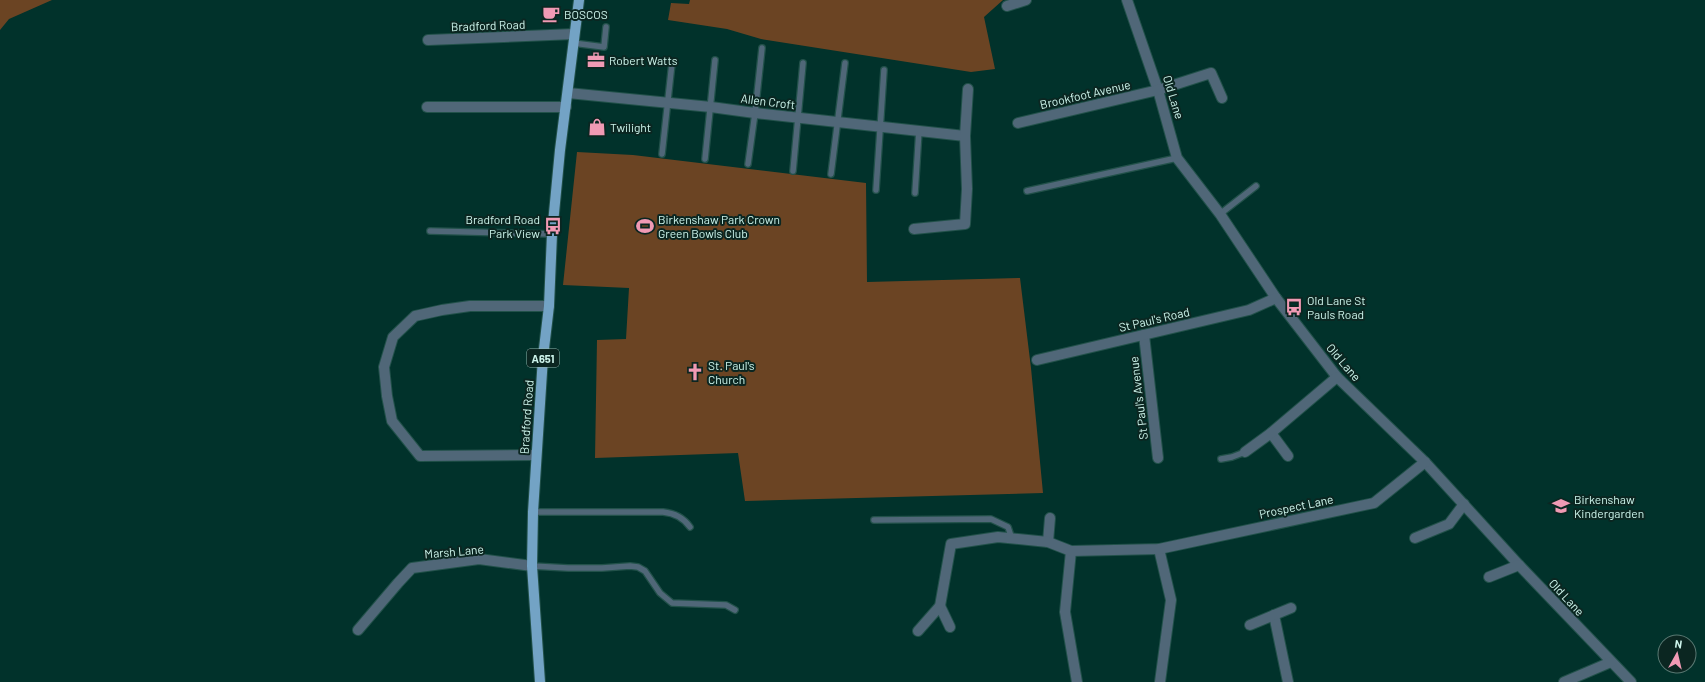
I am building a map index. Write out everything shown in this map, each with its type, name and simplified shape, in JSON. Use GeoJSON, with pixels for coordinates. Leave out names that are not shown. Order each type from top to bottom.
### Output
{"type":"FeatureCollection","features":[{"type":"Feature","properties":{"kind":"main road","name":"Bradford Road"},"geometry":{"type":"LineString","coordinates":[[540,682],[532,566],[536,455],[543,357],[549,306],[552,234],[573,38],[579,0]]}},
{"type":"Feature","properties":{"kind":"street"},"geometry":{"type":"LineString","coordinates":[[1007,6],[1026,0]]}},
{"type":"Feature","properties":{"kind":"street","name":"Old Lane"},"geometry":{"type":"LineString","coordinates":[[1127,0],[1158,90],[1177,158],[1220,214],[1276,298],[1337,377],[1425,462],[1519,565],[1631,682]]}},
{"type":"Feature","properties":{"kind":"street","name":"Bradford Road"},"geometry":{"type":"LineString","coordinates":[[428,40],[573,38]]}},
{"type":"Feature","properties":{"kind":"street","name":"Brookfoot Avenue"},"geometry":{"type":"LineString","coordinates":[[1018,123],[1158,90],[1211,73],[1222,98]]}},
{"type":"Feature","properties":{"kind":"street"},"geometry":{"type":"LineString","coordinates":[[914,229],[965,224],[967,189],[965,136],[968,89]]}},
{"type":"Feature","properties":{"kind":"street","name":"Allen Croft"},"geometry":{"type":"LineString","coordinates":[[568,93],[711,107],[965,136]]}},
{"type":"Feature","properties":{"kind":"street"},"geometry":{"type":"LineString","coordinates":[[427,107],[566,107]]}},
{"type":"Feature","properties":{"kind":"street","name":"St Paul's Road"},"geometry":{"type":"LineString","coordinates":[[1037,360],[1249,310],[1276,298]]}},
{"type":"Feature","properties":{"kind":"street"},"geometry":{"type":"LineString","coordinates":[[536,455],[420,456],[392,421],[387,396],[384,367],[394,337],[415,316],[470,306],[549,306]]}},
{"type":"Feature","properties":{"kind":"street","name":"St Paul's Avenue"},"geometry":{"type":"LineString","coordinates":[[1144,335],[1158,458]]}},
{"type":"Feature","properties":{"kind":"street"},"geometry":{"type":"LineString","coordinates":[[1245,452],[1271,433],[1337,377]]}},
{"type":"Feature","properties":{"kind":"street"},"geometry":{"type":"LineString","coordinates":[[1271,433],[1288,456]]}},
{"type":"Feature","properties":{"kind":"street","name":"Prospect Lane"},"geometry":{"type":"LineString","coordinates":[[940,606],[951,544],[998,537],[1048,542],[1071,551],[1160,549],[1374,503],[1425,462]]}},
{"type":"Feature","properties":{"kind":"street"},"geometry":{"type":"LineString","coordinates":[[1415,538],[1449,524],[1464,504]]}},
{"type":"Feature","properties":{"kind":"street"},"geometry":{"type":"LineString","coordinates":[[1048,542],[1050,518]]}},
{"type":"Feature","properties":{"kind":"street"},"geometry":{"type":"LineString","coordinates":[[1160,549],[1171,600],[1160,682]]}},
{"type":"Feature","properties":{"kind":"street"},"geometry":{"type":"LineString","coordinates":[[1071,551],[1065,612],[1078,682]]}},
{"type":"Feature","properties":{"kind":"street","name":"Marsh Lane"},"geometry":{"type":"LineString","coordinates":[[358,630],[412,568],[479,559],[532,566]]}},
{"type":"Feature","properties":{"kind":"street"},"geometry":{"type":"LineString","coordinates":[[1489,577],[1519,565]]}},
{"type":"Feature","properties":{"kind":"street"},"geometry":{"type":"LineString","coordinates":[[918,631],[940,606],[950,627]]}},
{"type":"Feature","properties":{"kind":"street"},"geometry":{"type":"LineString","coordinates":[[1250,626],[1291,608]]}},
{"type":"Feature","properties":{"kind":"street"},"geometry":{"type":"LineString","coordinates":[[1274,615],[1288,682]]}},
{"type":"Feature","properties":{"kind":"street"},"geometry":{"type":"LineString","coordinates":[[1564,682],[1611,662]]}},
{"type":"Feature","properties":{"kind":"lane"},"geometry":{"type":"LineString","coordinates":[[573,38],[604,47],[606,27]]}},
{"type":"Feature","properties":{"kind":"lane"},"geometry":{"type":"LineString","coordinates":[[748,164],[762,48]]}},
{"type":"Feature","properties":{"kind":"lane"},"geometry":{"type":"LineString","coordinates":[[705,159],[711,107],[714,60]]}},
{"type":"Feature","properties":{"kind":"lane"},"geometry":{"type":"LineString","coordinates":[[662,154],[672,63]]}},
{"type":"Feature","properties":{"kind":"lane"},"geometry":{"type":"LineString","coordinates":[[793,171],[803,63]]}},
{"type":"Feature","properties":{"kind":"lane"},"geometry":{"type":"LineString","coordinates":[[830,174],[845,63]]}},
{"type":"Feature","properties":{"kind":"lane"},"geometry":{"type":"LineString","coordinates":[[876,190],[884,70]]}},
{"type":"Feature","properties":{"kind":"lane"},"geometry":{"type":"LineString","coordinates":[[915,193],[919,130]]}},
{"type":"Feature","properties":{"kind":"lane"},"geometry":{"type":"LineString","coordinates":[[1027,191],[1177,158]]}},
{"type":"Feature","properties":{"kind":"lane"},"geometry":{"type":"LineString","coordinates":[[1220,214],[1256,186]]}},
{"type":"Feature","properties":{"kind":"lane"},"geometry":{"type":"LineString","coordinates":[[430,231],[552,234]]}},
{"type":"Feature","properties":{"kind":"lane"},"geometry":{"type":"LineString","coordinates":[[1221,458],[1232,457],[1245,452]]}},
{"type":"Feature","properties":{"kind":"lane"},"geometry":{"type":"LineString","coordinates":[[533,512],[663,512],[676,515],[686,521],[690,527]]}},
{"type":"Feature","properties":{"kind":"lane"},"geometry":{"type":"LineString","coordinates":[[874,520],[991,519],[1008,527],[1012,539]]}},
{"type":"Feature","properties":{"kind":"lane"},"geometry":{"type":"LineString","coordinates":[[532,566],[568,568],[638,567],[645,571],[660,593],[672,603],[726,605],[735,610]]}},
{"type":"Feature","properties":{"kind":"shaded area"},"geometry":{"type":"Polygon","coordinates":[[[0,0],[52,0],[9,19],[0,30],[0,0]]]}},
{"type":"Feature","properties":{"kind":"shaded area"},"geometry":{"type":"Polygon","coordinates":[[[690,0],[1003,0],[984,17],[995,69],[971,72],[761,39],[727,29],[668,20],[671,3],[689,4],[690,0]]]}},
{"type":"Feature","properties":{"kind":"shaded area"},"geometry":{"type":"Polygon","coordinates":[[[577,152],[633,155],[866,183],[867,282],[1020,278],[1031,368],[1043,493],[745,501],[738,453],[595,458],[597,340],[626,339],[629,288],[563,285],[577,152]]]}},
{"type":"Feature","properties":{"kind":"place","name":"BOSCOS"},"geometry":{"type":"Point","coordinates":[551,14]}},
{"type":"Feature","properties":{"kind":"place","name":"Robert Watts"},"geometry":{"type":"Point","coordinates":[596,60]}},
{"type":"Feature","properties":{"kind":"place","name":"Twilight"},"geometry":{"type":"Point","coordinates":[597,127]}},
{"type":"Feature","properties":{"kind":"place","name":"Bradford Road Park View"},"geometry":{"type":"Point","coordinates":[553,226]}},
{"type":"Feature","properties":{"kind":"place","name":"Birkenshaw Park Crown Green Bowls Club"},"geometry":{"type":"Point","coordinates":[645,226]}},
{"type":"Feature","properties":{"kind":"place","name":"Old Lane St Pauls Road"},"geometry":{"type":"Point","coordinates":[1294,307]}},
{"type":"Feature","properties":{"kind":"place","name":"St. Paul's Church"},"geometry":{"type":"Point","coordinates":[695,372]}},
{"type":"Feature","properties":{"kind":"place","name":"Birkenshaw Kindergarden"},"geometry":{"type":"Point","coordinates":[1561,506]}}]}
